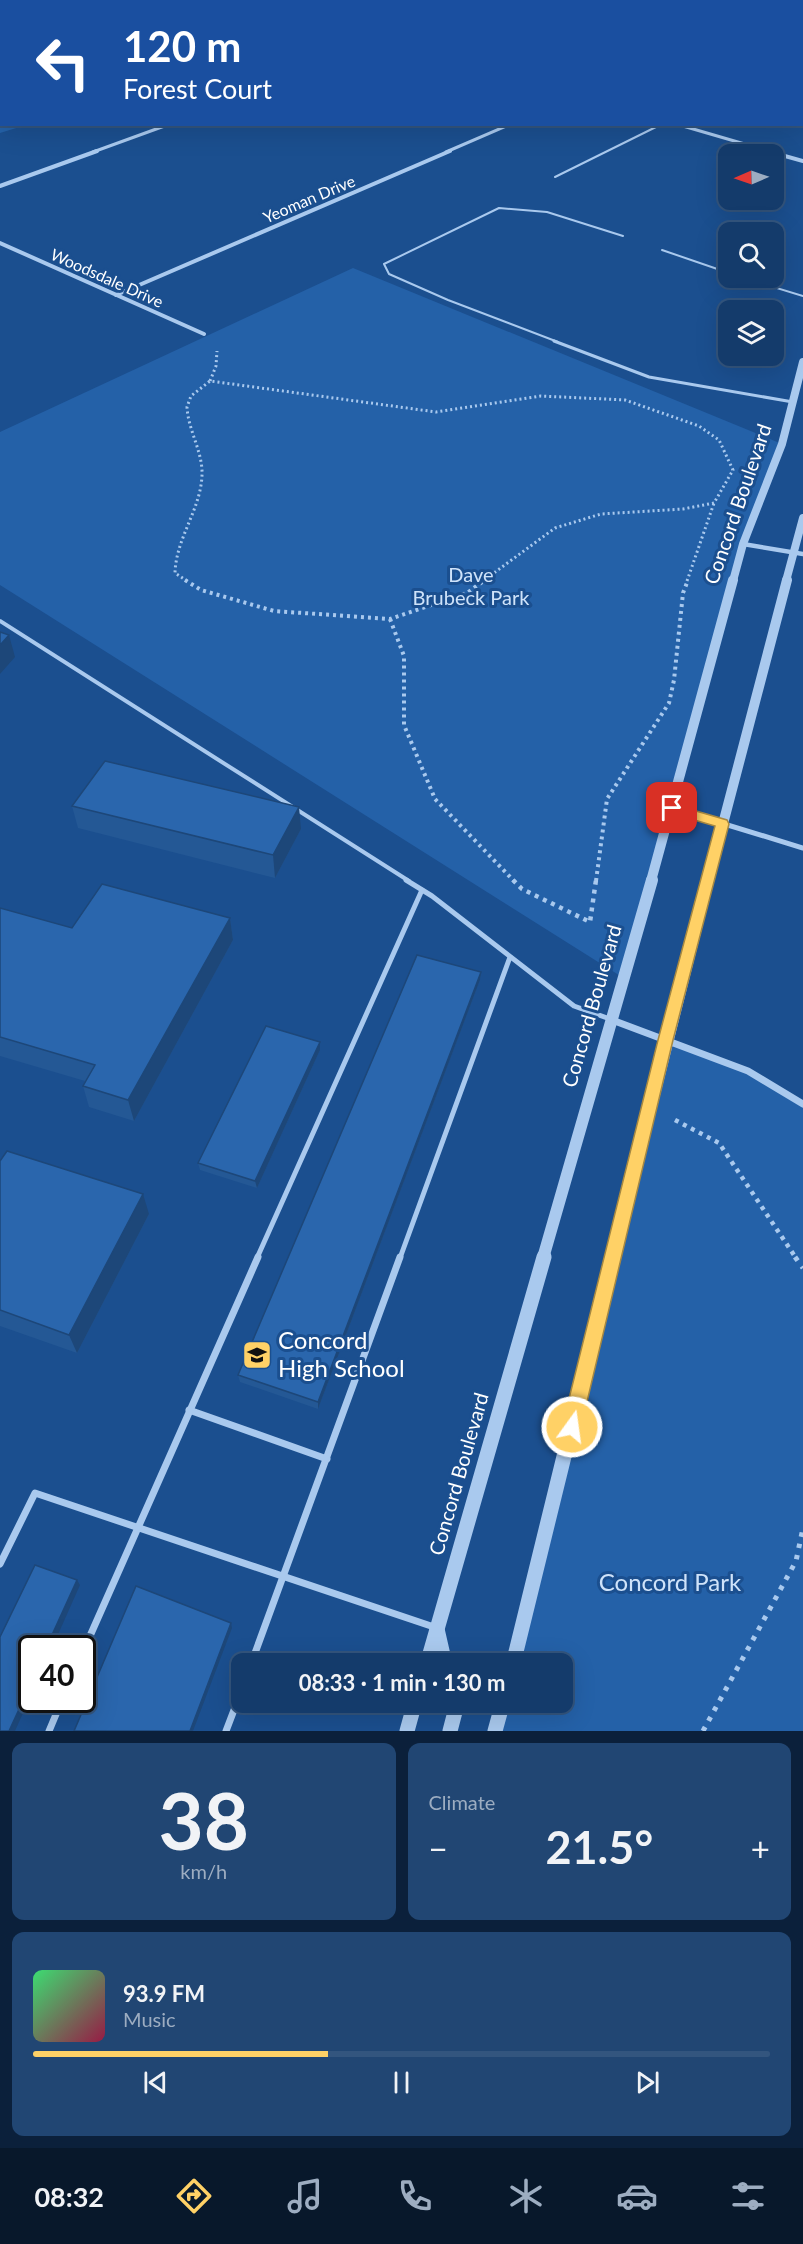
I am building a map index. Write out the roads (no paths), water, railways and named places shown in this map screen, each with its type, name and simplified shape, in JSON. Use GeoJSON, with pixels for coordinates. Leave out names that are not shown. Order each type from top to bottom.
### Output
{"type":"FeatureCollection","features":[{"type":"Feature","properties":{"kind":"street"},"geometry":{"type":"LineString","coordinates":[[0,186],[165,126]]}},
{"type":"Feature","properties":{"kind":"street","name":"Yeoman Drive"},"geometry":{"type":"LineString","coordinates":[[116,295],[506,126]]}},
{"type":"Feature","properties":{"kind":"street"},"geometry":{"type":"LineString","coordinates":[[683,126],[803,161]]}},
{"type":"Feature","properties":{"kind":"street","name":"Woodsdale Drive"},"geometry":{"type":"LineString","coordinates":[[0,243],[204,334]]}},
{"type":"Feature","properties":{"kind":"street","name":"Concord Boulevard"},"geometry":{"type":"LineString","coordinates":[[430,1653],[672,808],[743,544],[782,444],[803,362]]}},
{"type":"Feature","properties":{"kind":"street"},"geometry":{"type":"LineString","coordinates":[[516,1653],[666,1040],[722,824],[799,554],[803,518]]}},
{"type":"Feature","properties":{"kind":"street"},"geometry":{"type":"LineString","coordinates":[[743,544],[799,554]]}},
{"type":"Feature","properties":{"kind":"street"},"geometry":{"type":"LineString","coordinates":[[672,808],[803,848]]}},
{"type":"Feature","properties":{"kind":"street"},"geometry":{"type":"LineString","coordinates":[[610,1019],[748,1071],[803,1104]]}},
{"type":"Feature","properties":{"kind":"street"},"geometry":{"type":"LineString","coordinates":[[437,1628],[443,1653]]}},
{"type":"Feature","properties":{"kind":"street"},"geometry":{"type":"LineString","coordinates":[[407,1731],[412,1713]]}},
{"type":"Feature","properties":{"kind":"street"},"geometry":{"type":"LineString","coordinates":[[450,1731],[455,1713]]}},
{"type":"Feature","properties":{"kind":"street"},"geometry":{"type":"LineString","coordinates":[[495,1731],[500,1713]]}},
{"type":"Feature","properties":{"kind":"lane"},"geometry":{"type":"LineString","coordinates":[[555,177],[658,126]]}},
{"type":"Feature","properties":{"kind":"lane"},"geometry":{"type":"LineString","coordinates":[[623,236],[546,211],[518,206],[499,208],[384,264],[389,273],[448,300],[649,377],[793,402]]}},
{"type":"Feature","properties":{"kind":"lane"},"geometry":{"type":"LineString","coordinates":[[662,250],[718,269]]}},
{"type":"Feature","properties":{"kind":"lane"},"geometry":{"type":"LineString","coordinates":[[777,288],[803,296]]}},
{"type":"Feature","properties":{"kind":"lane"},"geometry":{"type":"LineString","coordinates":[[0,621],[422,890],[574,1006],[610,1019]]}},
{"type":"Feature","properties":{"kind":"lane"},"geometry":{"type":"LineString","coordinates":[[90,1635],[422,890]]}},
{"type":"Feature","properties":{"kind":"lane"},"geometry":{"type":"LineString","coordinates":[[255,1653],[510,957]]}},
{"type":"Feature","properties":{"kind":"lane"},"geometry":{"type":"LineString","coordinates":[[189,1410],[327,1459]]}},
{"type":"Feature","properties":{"kind":"lane"},"geometry":{"type":"LineString","coordinates":[[0,1564],[35,1492],[283,1578],[437,1628]]}},
{"type":"Feature","properties":{"kind":"lane"},"geometry":{"type":"LineString","coordinates":[[49,1731],[57,1713]]}},
{"type":"Feature","properties":{"kind":"lane"},"geometry":{"type":"LineString","coordinates":[[226,1731],[233,1713]]}},
{"type":"Feature","properties":{"kind":"place","name":"Concord High School"},"geometry":{"type":"Point","coordinates":[257,1355]}},
{"type":"Feature","properties":{"kind":"park label","name":"Dave Brubeck Park"},"geometry":{"type":"Point","coordinates":[471,586]}},
{"type":"Feature","properties":{"kind":"park label","name":"Concord Park"},"geometry":{"type":"Point","coordinates":[670,1583]}}]}
